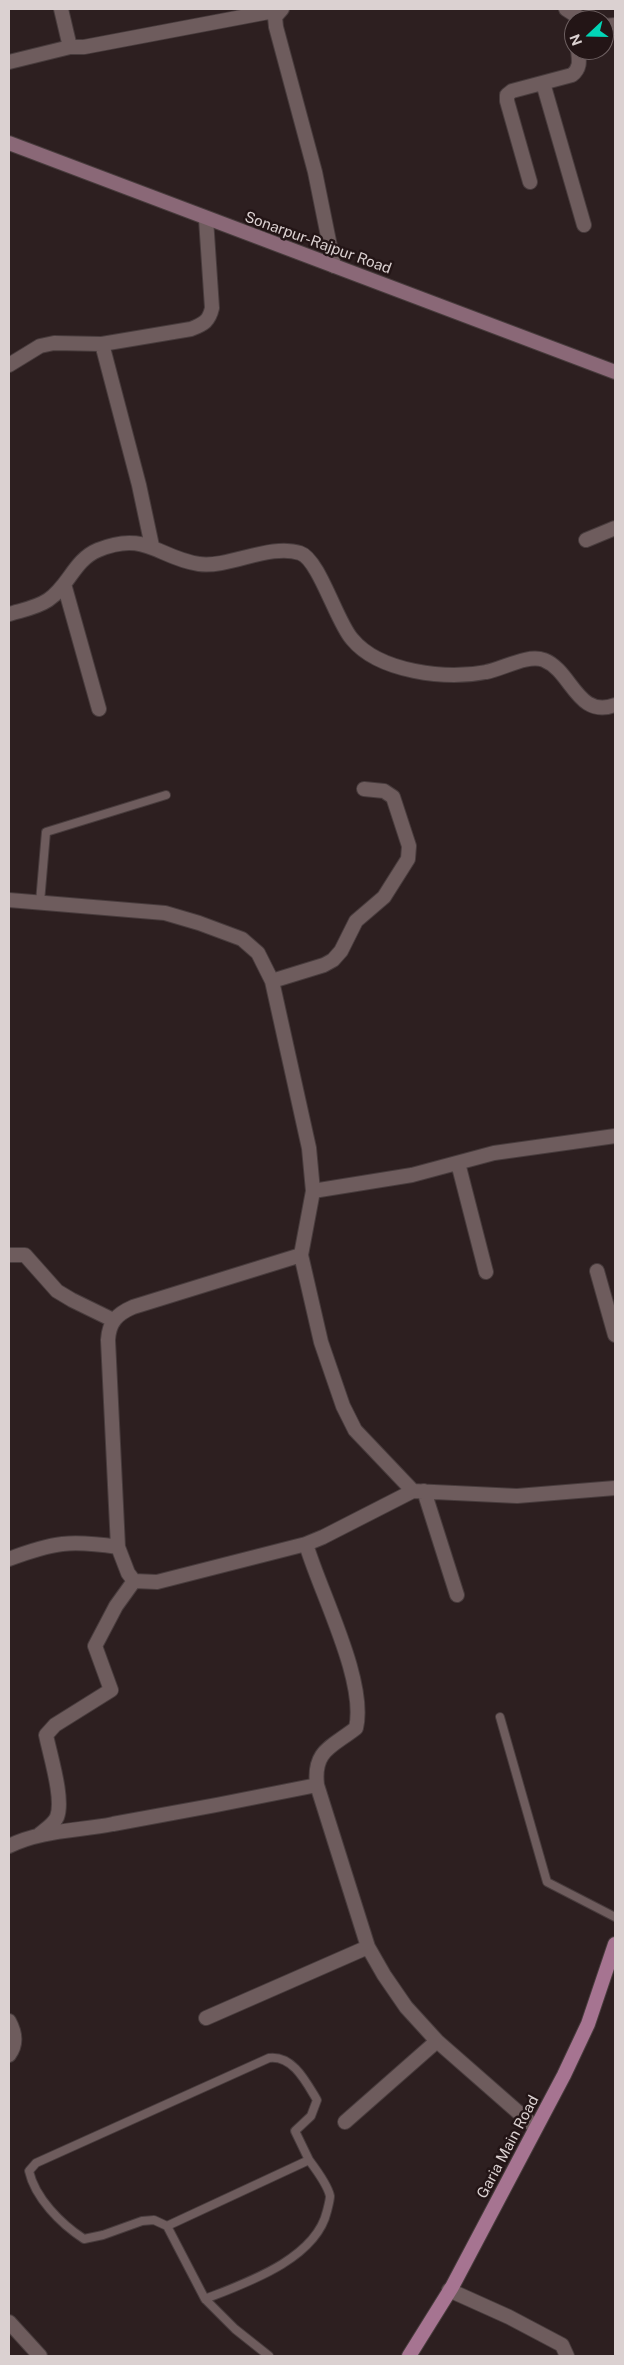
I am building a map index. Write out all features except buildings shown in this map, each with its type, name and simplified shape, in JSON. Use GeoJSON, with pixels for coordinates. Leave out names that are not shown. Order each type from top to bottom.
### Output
{"type":"FeatureCollection","features":[{"type":"Feature","properties":{"kind":"main road","name":"Sonarpur-Rajpur Road"},"geometry":{"type":"LineString","coordinates":[[9,143],[615,372]]}},
{"type":"Feature","properties":{"kind":"main road","name":"Garia Main Road"},"geometry":{"type":"LineString","coordinates":[[409,2356],[449,2290],[564,2075],[588,2024],[615,1944]]}},
{"type":"Feature","properties":{"kind":"street"},"geometry":{"type":"LineString","coordinates":[[61,9],[70,47]]}},
{"type":"Feature","properties":{"kind":"street"},"geometry":{"type":"LineString","coordinates":[[9,62],[70,47],[84,47],[280,9]]}},
{"type":"Feature","properties":{"kind":"street"},"geometry":{"type":"LineString","coordinates":[[280,9],[275,17],[276,27],[315,172],[334,266]]}},
{"type":"Feature","properties":{"kind":"street"},"geometry":{"type":"LineString","coordinates":[[530,182],[506,101],[507,94],[572,75],[578,71],[578,60]]}},
{"type":"Feature","properties":{"kind":"street"},"geometry":{"type":"LineString","coordinates":[[543,83],[584,225]]}},
{"type":"Feature","properties":{"kind":"street"},"geometry":{"type":"LineString","coordinates":[[9,365],[40,346],[54,342],[102,344],[191,329],[203,324],[210,318],[212,308],[206,219]]}},
{"type":"Feature","properties":{"kind":"street"},"geometry":{"type":"LineString","coordinates":[[102,344],[139,485],[152,546]]}},
{"type":"Feature","properties":{"kind":"street"},"geometry":{"type":"LineString","coordinates":[[586,540],[615,528]]}},
{"type":"Feature","properties":{"kind":"street"},"geometry":{"type":"LineString","coordinates":[[9,614],[34,607],[48,600],[64,584],[86,556],[100,549],[137,543],[152,546],[182,560],[200,564],[285,551],[302,553],[313,565],[351,639],[375,659],[416,671],[460,677],[487,672],[532,659],[544,660],[555,667],[582,701],[596,707],[615,705]]}},
{"type":"Feature","properties":{"kind":"street"},"geometry":{"type":"LineString","coordinates":[[64,584],[99,709]]}},
{"type":"Feature","properties":{"kind":"street"},"geometry":{"type":"LineString","coordinates":[[272,981],[324,965],[333,960],[341,952],[356,921],[384,897],[408,859],[409,846],[393,797],[384,791],[364,790]]}},
{"type":"Feature","properties":{"kind":"street"},"geometry":{"type":"LineString","coordinates":[[9,900],[165,913],[242,939],[258,953],[272,981],[309,1148],[313,1191],[302,1255],[321,1342],[343,1406],[355,1430],[419,1491],[457,1595]]}},
{"type":"Feature","properties":{"kind":"street"},"geometry":{"type":"LineString","coordinates":[[313,1191],[412,1175],[494,1153],[615,1136]]}},
{"type":"Feature","properties":{"kind":"street"},"geometry":{"type":"LineString","coordinates":[[458,1163],[486,1272]]}},
{"type":"Feature","properties":{"kind":"street"},"geometry":{"type":"LineString","coordinates":[[9,1254],[24,1255],[57,1291],[113,1320]]}},
{"type":"Feature","properties":{"kind":"street"},"geometry":{"type":"LineString","coordinates":[[302,1255],[134,1307],[122,1312],[113,1320],[108,1331],[108,1340],[118,1547],[128,1573],[134,1581],[142,1583],[156,1582],[306,1544],[419,1491],[517,1496],[615,1488]]}},
{"type":"Feature","properties":{"kind":"street"},"geometry":{"type":"LineString","coordinates":[[597,1271],[615,1336]]}},
{"type":"Feature","properties":{"kind":"street"},"geometry":{"type":"LineString","coordinates":[[9,1559],[60,1543],[83,1542],[118,1547]]}},
{"type":"Feature","properties":{"kind":"street"},"geometry":{"type":"LineString","coordinates":[[306,1544],[313,1568],[344,1644],[357,1700],[358,1718],[356,1728],[322,1753],[316,1763],[317,1785],[368,1947],[406,2007],[437,2041],[535,2127]]}},
{"type":"Feature","properties":{"kind":"street"},"geometry":{"type":"LineString","coordinates":[[9,1846],[40,1834],[52,1825],[57,1816],[58,1802],[46,1735],[55,1725],[111,1690],[95,1646],[116,1606],[134,1581]]}},
{"type":"Feature","properties":{"kind":"street"},"geometry":{"type":"LineString","coordinates":[[40,1834],[73,1831],[180,1813],[317,1785]]}},
{"type":"Feature","properties":{"kind":"street"},"geometry":{"type":"LineString","coordinates":[[206,2018],[368,1947]]}},
{"type":"Feature","properties":{"kind":"street"},"geometry":{"type":"LineString","coordinates":[[9,2021],[14,2034],[14,2043],[9,2055]]}},
{"type":"Feature","properties":{"kind":"street"},"geometry":{"type":"LineString","coordinates":[[345,2122],[437,2041]]}},
{"type":"Feature","properties":{"kind":"street"},"geometry":{"type":"LineString","coordinates":[[449,2290],[509,2317],[562,2346],[567,2356]]}},
{"type":"Feature","properties":{"kind":"street"},"geometry":{"type":"LineString","coordinates":[[9,2322],[40,2356]]}},
{"type":"Feature","properties":{"kind":"lane"},"geometry":{"type":"LineString","coordinates":[[40,902],[46,832],[166,795]]}},
{"type":"Feature","properties":{"kind":"lane"},"geometry":{"type":"LineString","coordinates":[[500,1717],[548,1882],[615,1917]]}},
{"type":"Feature","properties":{"kind":"lane"},"geometry":{"type":"LineString","coordinates":[[205,2300],[264,2276],[312,2242],[324,2222],[330,2196],[294,2132],[311,2116],[317,2100],[291,2064],[279,2056],[269,2058],[36,2163],[29,2171],[32,2185],[43,2199],[66,2227],[84,2239],[102,2235],[142,2221],[154,2220],[167,2226],[205,2300],[235,2329],[269,2356]]}},
{"type":"Feature","properties":{"kind":"lane"},"geometry":{"type":"LineString","coordinates":[[167,2226],[309,2160]]}}]}
